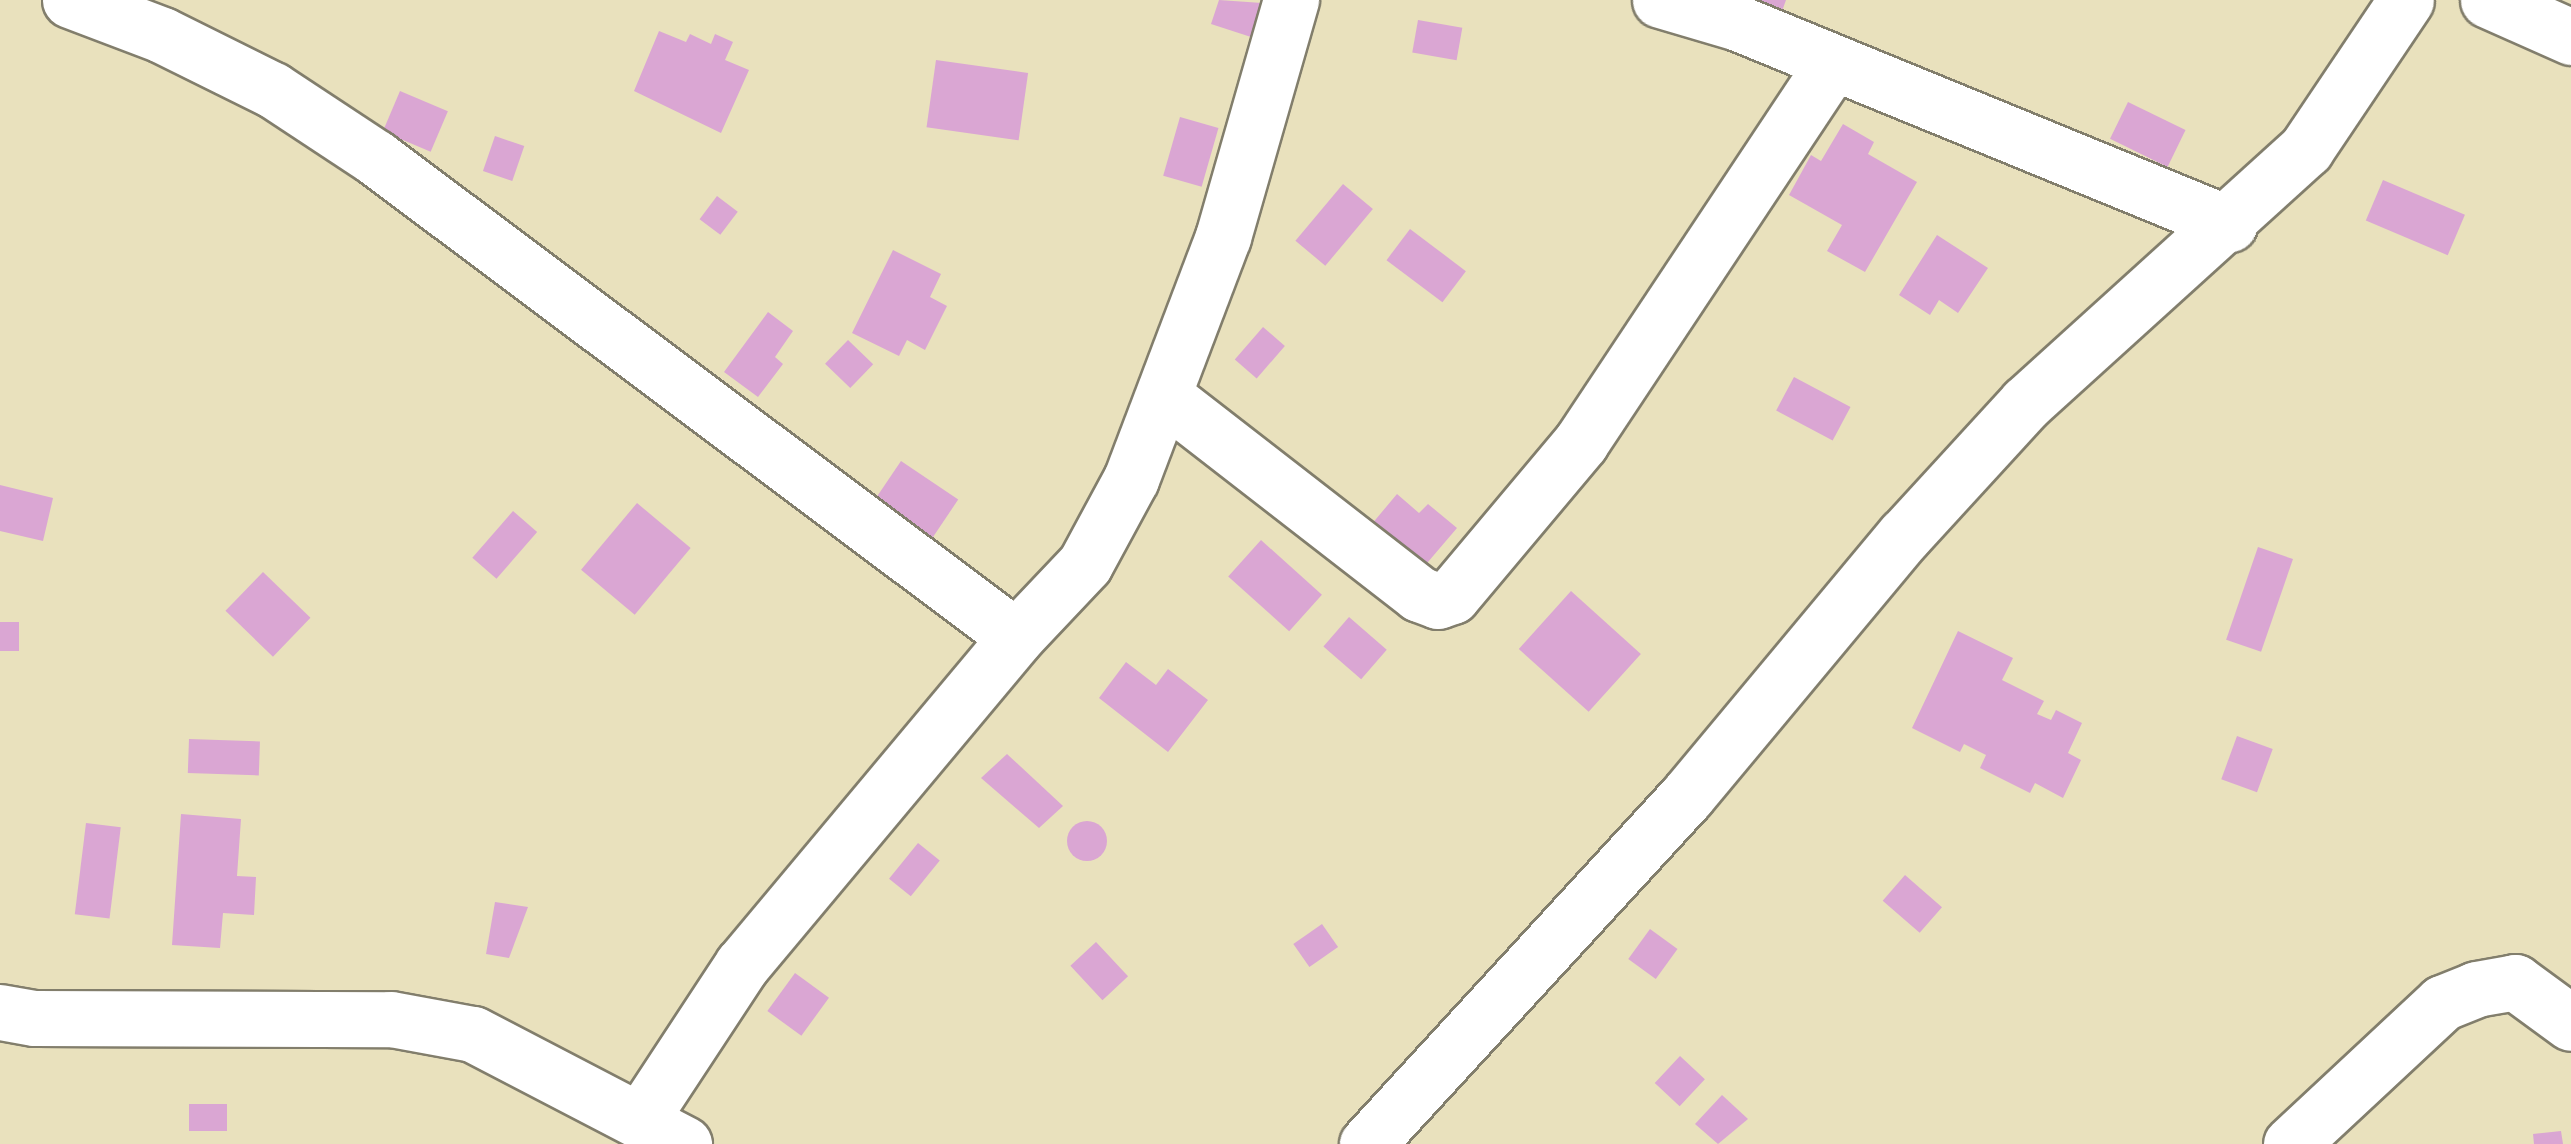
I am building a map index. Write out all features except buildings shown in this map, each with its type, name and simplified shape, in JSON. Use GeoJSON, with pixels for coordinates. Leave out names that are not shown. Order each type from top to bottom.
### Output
{"type":"FeatureCollection","features":[{"type":"Feature","properties":{"kind":"street"},"geometry":{"type":"LineString","coordinates":[[70,0],[162,35],[273,90],[376,158],[1016,637]]}},
{"type":"Feature","properties":{"kind":"street"},"geometry":{"type":"LineString","coordinates":[[0,1012],[34,1018],[391,1020],[473,1034],[662,1132],[742,966],[1016,637],[1085,564],[1112,522],[1223,238],[1291,0]]}},
{"type":"Feature","properties":{"kind":"street"},"geometry":{"type":"LineString","coordinates":[[1660,0],[1833,63],[2229,224]]}},
{"type":"Feature","properties":{"kind":"street"},"geometry":{"type":"LineString","coordinates":[[1367,1144],[1687,796],[1904,536],[2026,404],[2229,224],[2306,148],[2406,0]]}},
{"type":"Feature","properties":{"kind":"street"},"geometry":{"type":"LineString","coordinates":[[2488,0],[2571,36]]}},
{"type":"Feature","properties":{"kind":"street"},"geometry":{"type":"LineString","coordinates":[[1164,396],[1420,594],[1438,601],[1452,596],[1581,442],[1833,63]]}},
{"type":"Feature","properties":{"kind":"street"},"geometry":{"type":"LineString","coordinates":[[2291,1144],[2442,1003],[2476,988],[2515,982],[2571,1023]]}}]}
